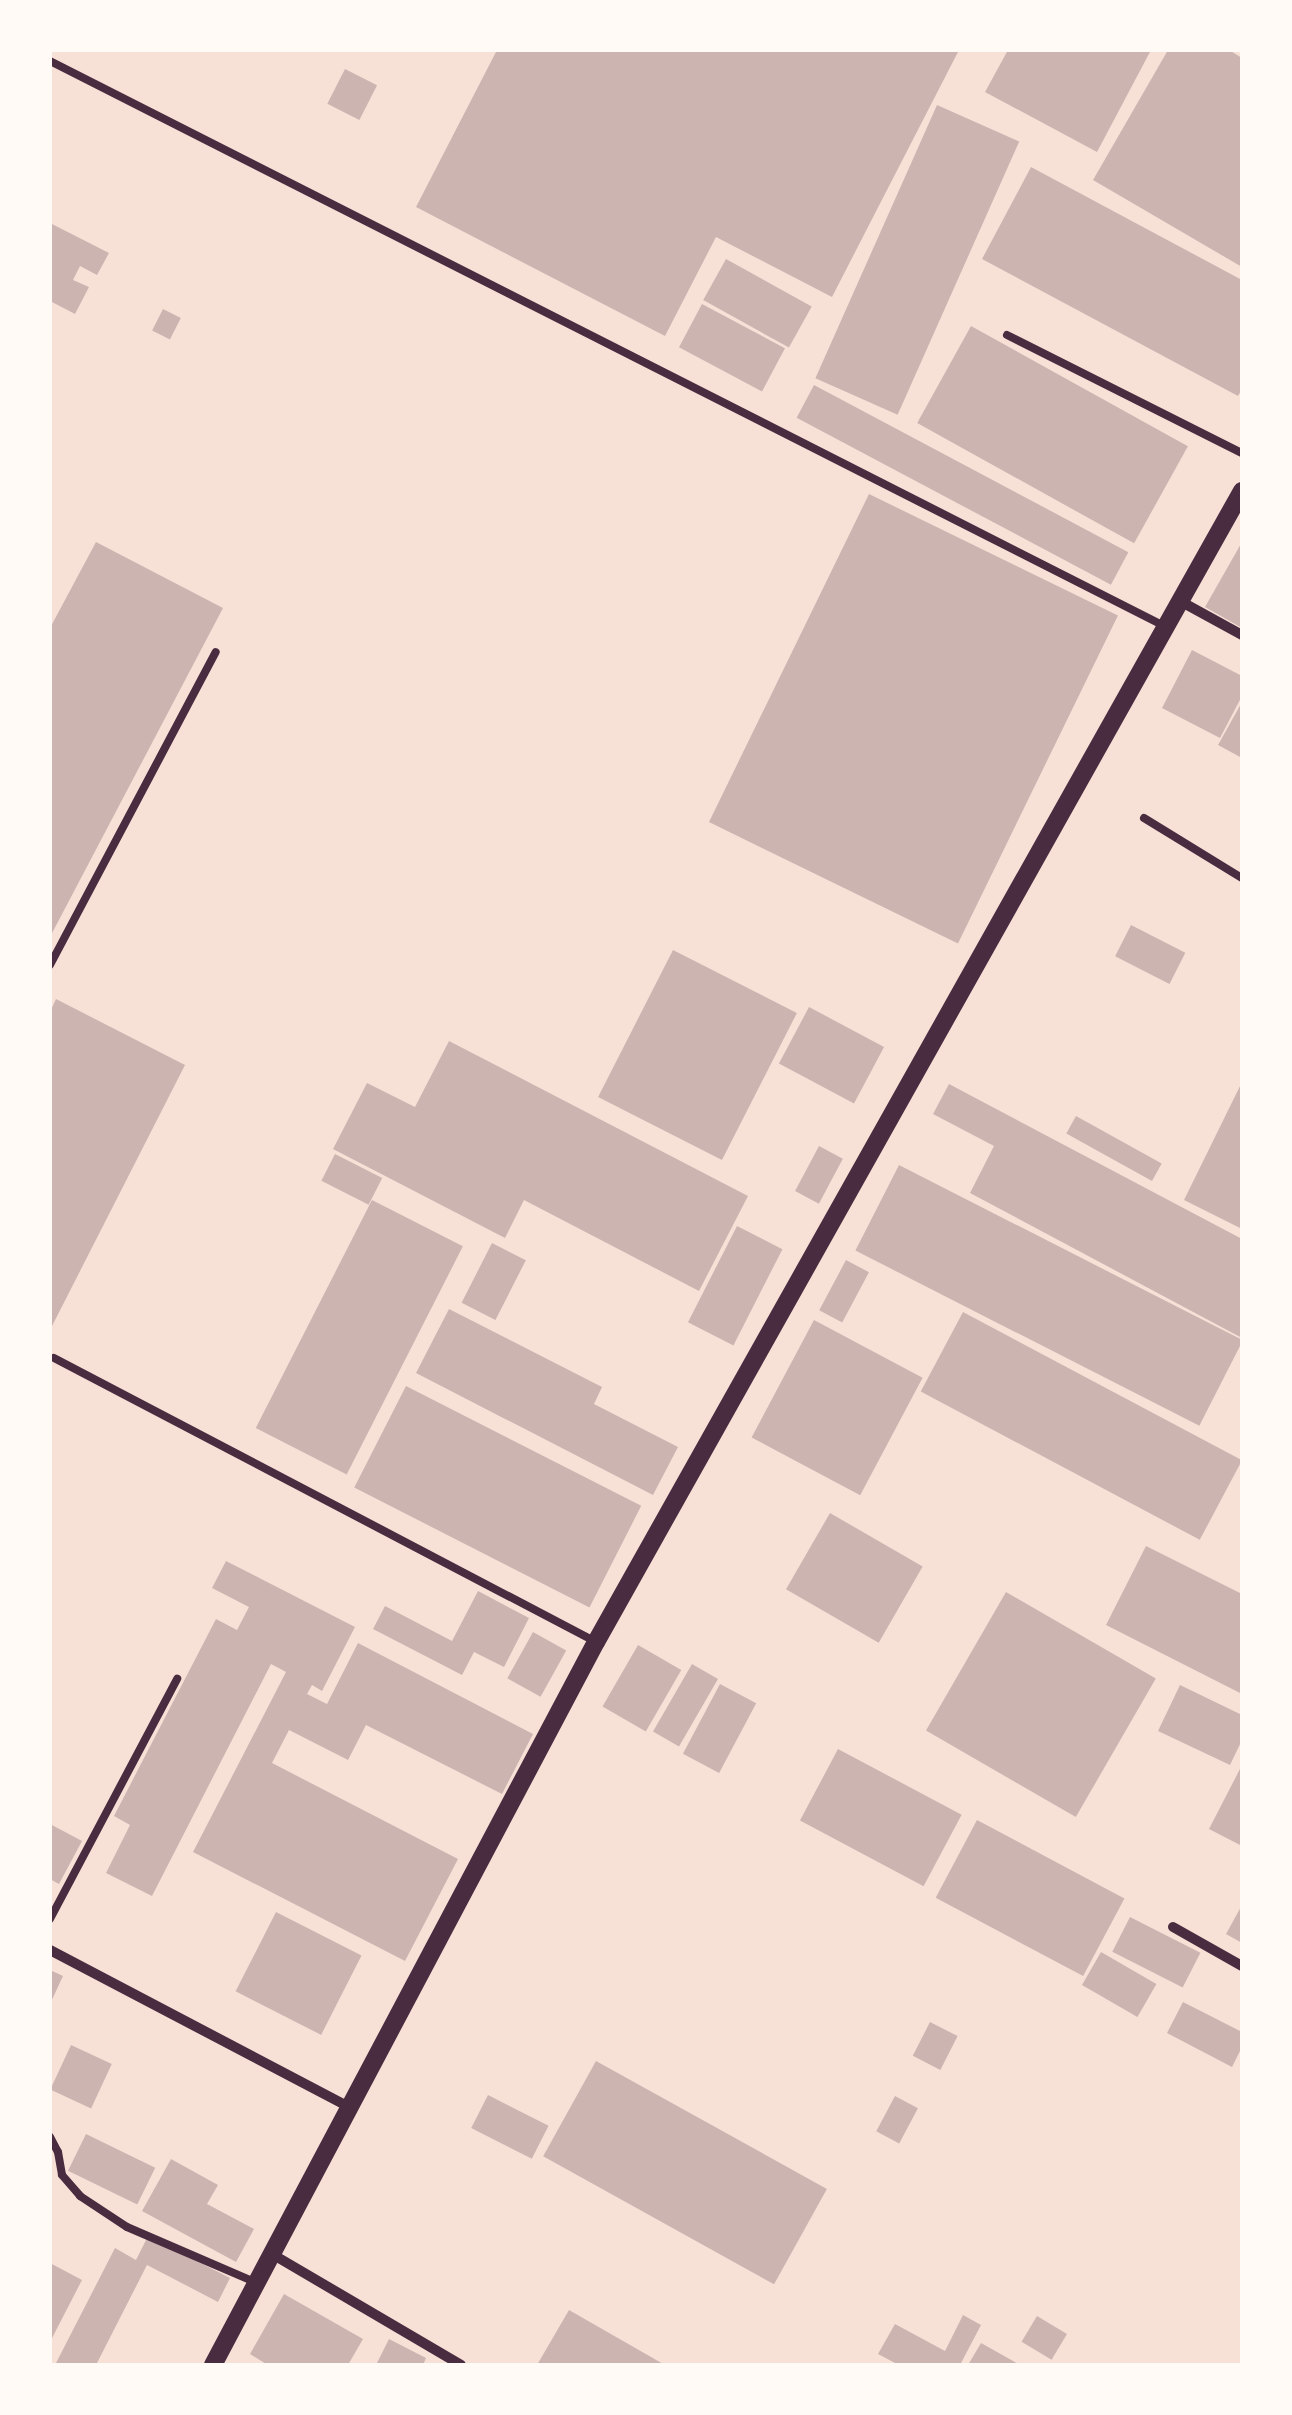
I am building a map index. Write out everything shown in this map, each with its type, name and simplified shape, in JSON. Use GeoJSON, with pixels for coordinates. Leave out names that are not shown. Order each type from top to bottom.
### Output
{"type":"FeatureCollection","features":[{"type":"Feature","properties":{"kind":"street"},"geometry":{"type":"LineString","coordinates":[[212,2365],[259,2284],[596,1642],[1242,491]]}},
{"type":"Feature","properties":{"kind":"street"},"geometry":{"type":"LineString","coordinates":[[1180,601],[1242,635]]}},
{"type":"Feature","properties":{"kind":"street"},"geometry":{"type":"LineString","coordinates":[[1172,1927],[1242,1966]]}},
{"type":"Feature","properties":{"kind":"street"},"geometry":{"type":"LineString","coordinates":[[50,1950],[349,2107]]}},
{"type":"Feature","properties":{"kind":"street"},"geometry":{"type":"LineString","coordinates":[[272,2254],[461,2365]]}},
{"type":"Feature","properties":{"kind":"lane"},"geometry":{"type":"LineString","coordinates":[[50,60],[1166,626]]}},
{"type":"Feature","properties":{"kind":"lane"},"geometry":{"type":"LineString","coordinates":[[1008,334],[1242,453]]}},
{"type":"Feature","properties":{"kind":"lane"},"geometry":{"type":"LineString","coordinates":[[50,965],[216,652]]}},
{"type":"Feature","properties":{"kind":"lane"},"geometry":{"type":"LineString","coordinates":[[1144,818],[1242,878]]}},
{"type":"Feature","properties":{"kind":"lane"},"geometry":{"type":"LineString","coordinates":[[54,1358],[596,1642]]}},
{"type":"Feature","properties":{"kind":"lane"},"geometry":{"type":"LineString","coordinates":[[50,1919],[176,1679]]}},
{"type":"Feature","properties":{"kind":"lane"},"geometry":{"type":"LineString","coordinates":[[50,2137],[58,2152],[62,2175],[80,2196],[128,2227],[259,2284]]}},
{"type":"Feature","properties":{"kind":"building"},"geometry":{"type":"Polygon","coordinates":[[[497,50],[959,50],[832,297],[716,237],[665,336],[416,207],[497,50]]]}},
{"type":"Feature","properties":{"kind":"building"},"geometry":{"type":"Polygon","coordinates":[[[1008,50],[1151,50],[1097,152],[985,92],[1008,50]]]}},
{"type":"Feature","properties":{"kind":"building"},"geometry":{"type":"Polygon","coordinates":[[[1168,50],[1229,50],[1242,58],[1242,267],[1093,180],[1168,50]]]}},
{"type":"Feature","properties":{"kind":"building"},"geometry":{"type":"Polygon","coordinates":[[[345,69],[377,85],[359,120],[327,104],[345,69]]]}},
{"type":"Feature","properties":{"kind":"building"},"geometry":{"type":"Polygon","coordinates":[[[937,105],[1019,142],[898,415],[815,378],[937,105]]]}},
{"type":"Feature","properties":{"kind":"building"},"geometry":{"type":"Polygon","coordinates":[[[1031,167],[1242,280],[1242,389],[1238,396],[982,259],[1031,167]]]}},
{"type":"Feature","properties":{"kind":"building"},"geometry":{"type":"Polygon","coordinates":[[[50,223],[109,253],[97,275],[80,266],[73,280],[89,287],[75,314],[50,301],[50,223]]]}},
{"type":"Feature","properties":{"kind":"building"},"geometry":{"type":"Polygon","coordinates":[[[726,259],[812,307],[789,348],[703,300],[726,259]]]}},
{"type":"Feature","properties":{"kind":"building"},"geometry":{"type":"Polygon","coordinates":[[[702,304],[785,348],[762,391],[679,347],[702,304]]]}},
{"type":"Feature","properties":{"kind":"building"},"geometry":{"type":"Polygon","coordinates":[[[163,309],[181,318],[170,339],[152,330],[163,309]]]}},
{"type":"Feature","properties":{"kind":"building"},"geometry":{"type":"Polygon","coordinates":[[[971,326],[1188,446],[1134,543],[917,423],[971,326]]]}},
{"type":"Feature","properties":{"kind":"building"},"geometry":{"type":"Polygon","coordinates":[[[814,385],[1128,552],[1111,585],[797,418],[814,385]]]}},
{"type":"Feature","properties":{"kind":"building"},"geometry":{"type":"Polygon","coordinates":[[[869,494],[1118,615],[958,943],[709,822],[869,494]]]}},
{"type":"Feature","properties":{"kind":"building"},"geometry":{"type":"Polygon","coordinates":[[[96,542],[223,608],[50,937],[50,628],[96,542]]]}},
{"type":"Feature","properties":{"kind":"building"},"geometry":{"type":"Polygon","coordinates":[[[1242,542],[1242,628],[1205,607],[1242,542]]]}},
{"type":"Feature","properties":{"kind":"building"},"geometry":{"type":"Polygon","coordinates":[[[1192,650],[1242,676],[1242,696],[1220,738],[1162,708],[1192,650]]]}},
{"type":"Feature","properties":{"kind":"building"},"geometry":{"type":"Polygon","coordinates":[[[1242,702],[1242,758],[1218,745],[1242,702]]]}},
{"type":"Feature","properties":{"kind":"building"},"geometry":{"type":"Polygon","coordinates":[[[1131,925],[1185,953],[1169,984],[1115,956],[1131,925]]]}},
{"type":"Feature","properties":{"kind":"building"},"geometry":{"type":"Polygon","coordinates":[[[673,950],[797,1013],[722,1160],[598,1097],[673,950]]]}},
{"type":"Feature","properties":{"kind":"building"},"geometry":{"type":"Polygon","coordinates":[[[56,999],[185,1065],[50,1330],[50,1012],[56,999]]]}},
{"type":"Feature","properties":{"kind":"building"},"geometry":{"type":"Polygon","coordinates":[[[809,1007],[884,1047],[854,1103],[779,1064],[809,1007]]]}},
{"type":"Feature","properties":{"kind":"building"},"geometry":{"type":"Polygon","coordinates":[[[449,1041],[748,1196],[699,1291],[524,1200],[505,1238],[333,1149],[367,1083],[415,1107],[449,1041]]]}},
{"type":"Feature","properties":{"kind":"building"},"geometry":{"type":"Polygon","coordinates":[[[1242,1082],[1242,1229],[1184,1200],[1242,1082]]]}},
{"type":"Feature","properties":{"kind":"building"},"geometry":{"type":"Polygon","coordinates":[[[949,1084],[1242,1239],[1242,1338],[970,1193],[994,1146],[933,1114],[949,1084]]]}},
{"type":"Feature","properties":{"kind":"building"},"geometry":{"type":"Polygon","coordinates":[[[1076,1116],[1162,1164],[1152,1181],[1066,1133],[1076,1116]]]}},
{"type":"Feature","properties":{"kind":"building"},"geometry":{"type":"Polygon","coordinates":[[[819,1146],[843,1159],[819,1204],[795,1191],[819,1146]]]}},
{"type":"Feature","properties":{"kind":"building"},"geometry":{"type":"Polygon","coordinates":[[[335,1154],[382,1178],[369,1205],[321,1181],[335,1154]]]}},
{"type":"Feature","properties":{"kind":"building"},"geometry":{"type":"Polygon","coordinates":[[[899,1165],[1242,1340],[1199,1426],[855,1251],[899,1165]]]}},
{"type":"Feature","properties":{"kind":"building"},"geometry":{"type":"Polygon","coordinates":[[[372,1200],[463,1246],[347,1474],[256,1428],[372,1200]]]}},
{"type":"Feature","properties":{"kind":"building"},"geometry":{"type":"Polygon","coordinates":[[[737,1226],[782,1249],[733,1345],[688,1322],[737,1226]]]}},
{"type":"Feature","properties":{"kind":"building"},"geometry":{"type":"Polygon","coordinates":[[[492,1243],[526,1260],[495,1320],[462,1303],[492,1243]]]}},
{"type":"Feature","properties":{"kind":"building"},"geometry":{"type":"Polygon","coordinates":[[[846,1260],[869,1272],[842,1323],[819,1310],[846,1260]]]}},
{"type":"Feature","properties":{"kind":"building"},"geometry":{"type":"Polygon","coordinates":[[[449,1309],[602,1387],[594,1404],[678,1447],[653,1495],[416,1373],[449,1309]]]}},
{"type":"Feature","properties":{"kind":"building"},"geometry":{"type":"Polygon","coordinates":[[[963,1312],[1242,1460],[1200,1540],[921,1391],[963,1312]]]}},
{"type":"Feature","properties":{"kind":"building"},"geometry":{"type":"Polygon","coordinates":[[[814,1320],[923,1378],[860,1495],[752,1437],[814,1320]]]}},
{"type":"Feature","properties":{"kind":"building"},"geometry":{"type":"Polygon","coordinates":[[[406,1386],[641,1506],[589,1607],[354,1488],[406,1386]]]}},
{"type":"Feature","properties":{"kind":"building"},"geometry":{"type":"Polygon","coordinates":[[[830,1513],[923,1566],[879,1643],[786,1589],[830,1513]]]}},
{"type":"Feature","properties":{"kind":"building"},"geometry":{"type":"Polygon","coordinates":[[[1146,1546],[1242,1594],[1242,1694],[1106,1625],[1146,1546]]]}},
{"type":"Feature","properties":{"kind":"building"},"geometry":{"type":"Polygon","coordinates":[[[226,1561],[355,1627],[322,1691],[312,1685],[307,1694],[327,1704],[358,1643],[533,1734],[502,1794],[366,1725],[348,1760],[289,1730],[272,1763],[458,1859],[405,1961],[193,1852],[286,1672],[271,1664],[152,1896],[106,1873],[130,1825],[114,1816],[216,1619],[237,1630],[249,1607],[212,1588],[226,1561]]]}},
{"type":"Feature","properties":{"kind":"building"},"geometry":{"type":"Polygon","coordinates":[[[478,1591],[529,1618],[504,1667],[474,1652],[462,1675],[373,1629],[385,1606],[452,1641],[478,1591]]]}},
{"type":"Feature","properties":{"kind":"building"},"geometry":{"type":"Polygon","coordinates":[[[1006,1592],[1156,1678],[1076,1817],[926,1731],[1006,1592]]]}},
{"type":"Feature","properties":{"kind":"building"},"geometry":{"type":"Polygon","coordinates":[[[533,1632],[566,1650],[541,1697],[507,1678],[533,1632]]]}},
{"type":"Feature","properties":{"kind":"building"},"geometry":{"type":"Polygon","coordinates":[[[638,1645],[681,1670],[646,1731],[602,1706],[638,1645]]]}},
{"type":"Feature","properties":{"kind":"building"},"geometry":{"type":"Polygon","coordinates":[[[692,1664],[718,1679],[679,1747],[653,1732],[692,1664]]]}},
{"type":"Feature","properties":{"kind":"building"},"geometry":{"type":"Polygon","coordinates":[[[720,1684],[756,1703],[719,1773],[683,1754],[720,1684]]]}},
{"type":"Feature","properties":{"kind":"building"},"geometry":{"type":"Polygon","coordinates":[[[1180,1685],[1242,1715],[1242,1740],[1230,1765],[1158,1731],[1180,1685]]]}},
{"type":"Feature","properties":{"kind":"building"},"geometry":{"type":"Polygon","coordinates":[[[838,1749],[962,1815],[924,1886],[800,1821],[838,1749]]]}},
{"type":"Feature","properties":{"kind":"building"},"geometry":{"type":"Polygon","coordinates":[[[1242,1765],[1242,1846],[1209,1829],[1242,1765]]]}},
{"type":"Feature","properties":{"kind":"building"},"geometry":{"type":"Polygon","coordinates":[[[977,1820],[1124,1898],[1083,1976],[936,1898],[977,1820]]]}},
{"type":"Feature","properties":{"kind":"building"},"geometry":{"type":"Polygon","coordinates":[[[50,1824],[82,1841],[59,1884],[50,1879],[50,1824]]]}},
{"type":"Feature","properties":{"kind":"building"},"geometry":{"type":"Polygon","coordinates":[[[1242,1905],[1242,1943],[1226,1934],[1242,1905]]]}},
{"type":"Feature","properties":{"kind":"building"},"geometry":{"type":"Polygon","coordinates":[[[276,1912],[362,1956],[321,2035],[236,1991],[276,1912]]]}},
{"type":"Feature","properties":{"kind":"building"},"geometry":{"type":"Polygon","coordinates":[[[1130,1917],[1200,1953],[1183,1988],[1112,1952],[1130,1917]]]}},
{"type":"Feature","properties":{"kind":"building"},"geometry":{"type":"Polygon","coordinates":[[[1101,1952],[1156,1984],[1137,2017],[1082,1985],[1101,1952]]]}},
{"type":"Feature","properties":{"kind":"building"},"geometry":{"type":"Polygon","coordinates":[[[50,1970],[63,1976],[50,2004],[50,1970]]]}},
{"type":"Feature","properties":{"kind":"building"},"geometry":{"type":"Polygon","coordinates":[[[1183,2002],[1242,2032],[1242,2047],[1232,2067],[1167,2033],[1183,2002]]]}},
{"type":"Feature","properties":{"kind":"building"},"geometry":{"type":"Polygon","coordinates":[[[930,2022],[958,2036],[940,2070],[913,2056],[930,2022]]]}},
{"type":"Feature","properties":{"kind":"building"},"geometry":{"type":"Polygon","coordinates":[[[71,2045],[112,2064],[91,2108],[50,2089],[71,2045]]]}},
{"type":"Feature","properties":{"kind":"building"},"geometry":{"type":"Polygon","coordinates":[[[596,2061],[827,2189],[774,2284],[543,2156],[596,2061]]]}},
{"type":"Feature","properties":{"kind":"building"},"geometry":{"type":"Polygon","coordinates":[[[488,2095],[549,2126],[532,2159],[471,2128],[488,2095]]]}},
{"type":"Feature","properties":{"kind":"building"},"geometry":{"type":"Polygon","coordinates":[[[895,2096],[918,2108],[899,2144],[876,2131],[895,2096]]]}},
{"type":"Feature","properties":{"kind":"building"},"geometry":{"type":"Polygon","coordinates":[[[86,2134],[155,2168],[137,2205],[68,2171],[86,2134]]]}},
{"type":"Feature","properties":{"kind":"building"},"geometry":{"type":"Polygon","coordinates":[[[171,2159],[218,2185],[207,2204],[254,2229],[236,2262],[142,2211],[171,2159]]]}},
{"type":"Feature","properties":{"kind":"building"},"geometry":{"type":"Polygon","coordinates":[[[148,2236],[230,2278],[218,2302],[147,2265],[96,2365],[55,2365],[115,2248],[136,2260],[148,2236]]]}},
{"type":"Feature","properties":{"kind":"building"},"geometry":{"type":"Polygon","coordinates":[[[50,2263],[82,2280],[50,2342],[50,2263]]]}},
{"type":"Feature","properties":{"kind":"building"},"geometry":{"type":"Polygon","coordinates":[[[284,2294],[363,2339],[348,2365],[268,2365],[250,2354],[284,2294]]]}},
{"type":"Feature","properties":{"kind":"building"},"geometry":{"type":"Polygon","coordinates":[[[569,2310],[665,2365],[537,2365],[569,2310]]]}},
{"type":"Feature","properties":{"kind":"building"},"geometry":{"type":"Polygon","coordinates":[[[963,2315],[981,2325],[960,2365],[899,2365],[878,2354],[895,2324],[945,2351],[963,2315]]]}},
{"type":"Feature","properties":{"kind":"building"},"geometry":{"type":"Polygon","coordinates":[[[1037,2316],[1067,2334],[1052,2360],[1022,2342],[1037,2316]]]}},
{"type":"Feature","properties":{"kind":"building"},"geometry":{"type":"Polygon","coordinates":[[[389,2339],[426,2358],[423,2365],[376,2365],[389,2339]]]}},
{"type":"Feature","properties":{"kind":"building"},"geometry":{"type":"Polygon","coordinates":[[[981,2343],[1020,2365],[968,2365],[981,2343]]]}}]}
